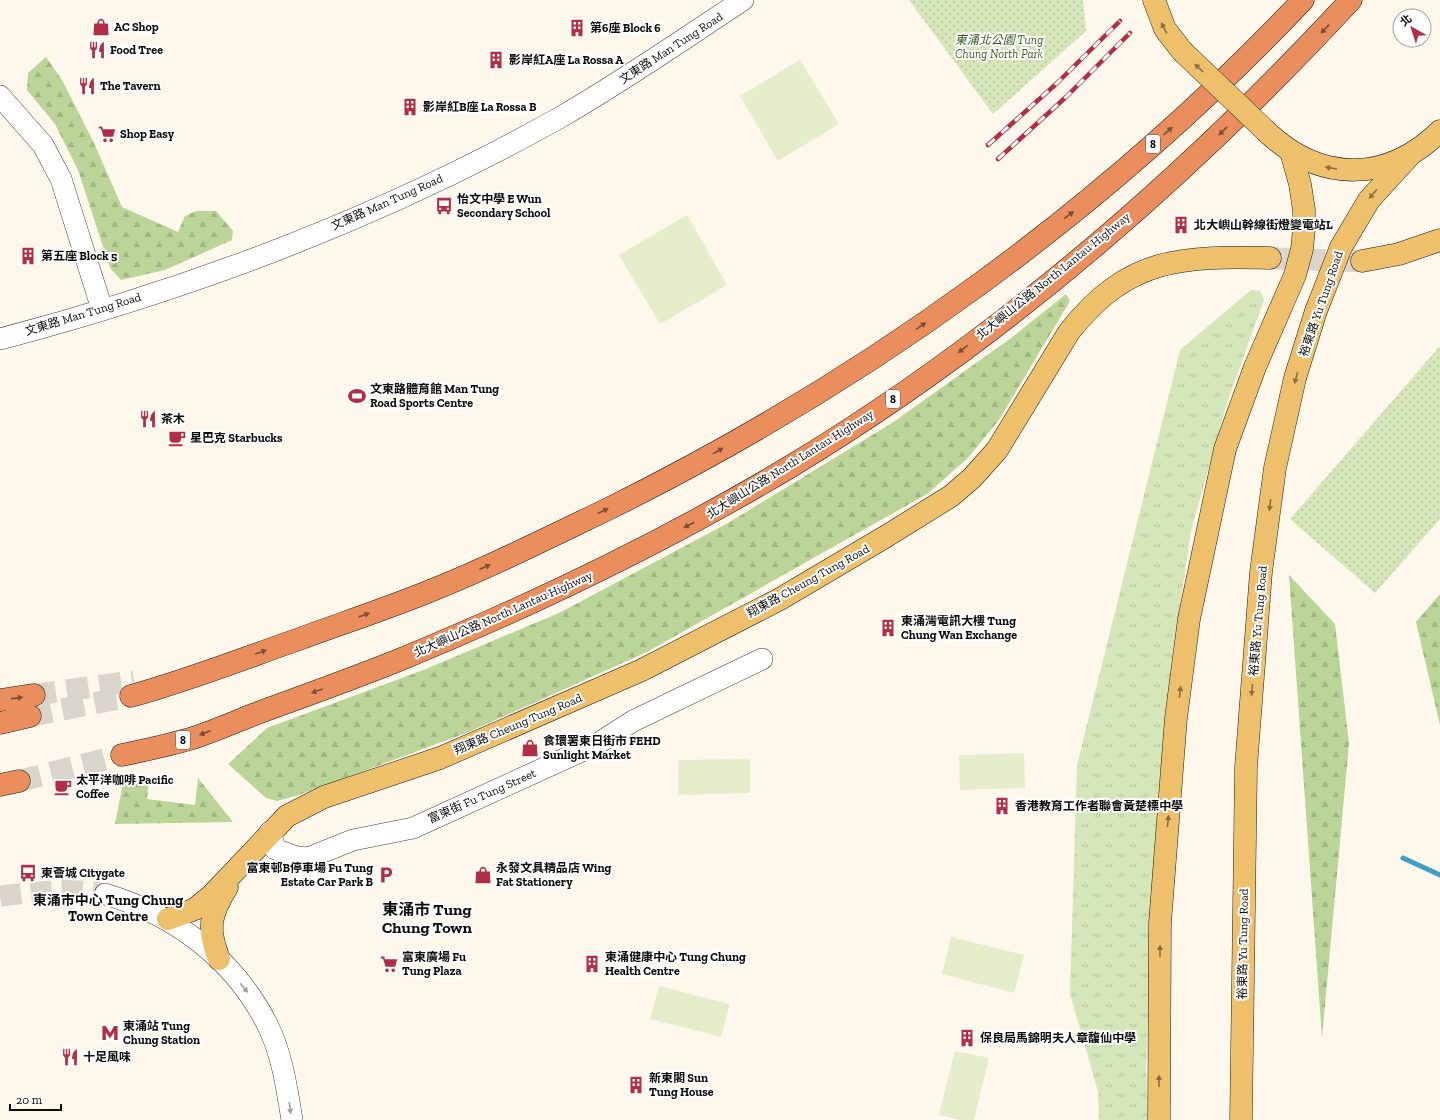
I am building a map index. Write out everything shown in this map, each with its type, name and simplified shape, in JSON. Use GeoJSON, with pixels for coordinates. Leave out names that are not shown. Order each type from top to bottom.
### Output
{"type":"FeatureCollection","features":[{"type":"Feature","properties":{"kind":"highway","name":"8"},"geometry":{"type":"LineString","coordinates":[[133,688],[225,665],[427,592],[541,542],[673,477],[767,424],[889,348],[971,290],[1073,212],[1186,116],[1303,0]]}},
{"type":"Feature","properties":{"kind":"highway","name":"北大嶼山公路 North Lantau Highway"},"geometry":{"type":"LineString","coordinates":[[122,755],[193,738],[354,678],[451,638],[571,585],[700,519],[789,467],[922,380],[992,327],[1091,248],[1202,151],[1286,70],[1351,0]]}},
{"type":"Feature","properties":{"kind":"highway"},"geometry":{"type":"LineString","coordinates":[[0,700],[34,695]]}},
{"type":"Feature","properties":{"kind":"highway"},"geometry":{"type":"LineString","coordinates":[[0,723],[30,716]]}},
{"type":"Feature","properties":{"kind":"main road"},"geometry":{"type":"LineString","coordinates":[[1154,0],[1165,29],[1182,52],[1268,133],[1291,152],[1323,167],[1347,170],[1377,167],[1409,156],[1427,144],[1440,131]]}},
{"type":"Feature","properties":{"kind":"main road"},"geometry":{"type":"LineString","coordinates":[[1159,1120],[1160,923],[1176,718],[1189,620],[1225,449],[1255,367],[1295,274],[1302,250],[1304,210],[1300,184],[1291,152]]}},
{"type":"Feature","properties":{"kind":"main road","name":"裕東路 Yu Tung Road"},"geometry":{"type":"LineString","coordinates":[[1241,1120],[1246,767],[1261,572],[1275,468],[1295,378],[1316,311],[1341,246],[1368,200],[1409,156]]}},
{"type":"Feature","properties":{"kind":"main road"},"geometry":{"type":"LineString","coordinates":[[1362,261],[1399,254],[1440,240]]}},
{"type":"Feature","properties":{"kind":"main road","name":"翔東路 Cheung Tung Road"},"geometry":{"type":"LineString","coordinates":[[270,832],[287,816],[324,797],[440,758],[642,670],[780,598],[885,537],[951,496],[972,478],[997,450],[1069,332],[1083,315],[1116,286],[1132,276],[1169,262],[1213,257],[1270,258]]}},
{"type":"Feature","properties":{"kind":"main road"},"geometry":{"type":"LineString","coordinates":[[168,919],[195,909],[211,896],[238,869],[270,832]]}},
{"type":"Feature","properties":{"kind":"main road"},"geometry":{"type":"LineString","coordinates":[[219,959],[213,942],[211,927],[212,917],[218,902],[238,869]]}},
{"type":"Feature","properties":{"kind":"street","name":"文東路 Man Tung Road"},"geometry":{"type":"LineString","coordinates":[[0,339],[102,309],[262,256],[415,192],[565,114],[637,71],[743,0]]}},
{"type":"Feature","properties":{"kind":"street"},"geometry":{"type":"LineString","coordinates":[[0,96],[43,145],[61,179],[102,309]]}},
{"type":"Feature","properties":{"kind":"street","name":"富東街 Fu Tung Street"},"geometry":{"type":"LineString","coordinates":[[270,832],[275,849],[297,857],[308,858],[353,840],[413,828],[597,744],[640,718],[762,659]]}},
{"type":"Feature","properties":{"kind":"street"},"geometry":{"type":"LineString","coordinates":[[105,894],[147,908],[168,919],[189,933],[219,959],[248,993],[269,1026],[284,1073],[292,1120]]}},
{"type":"Feature","properties":{"kind":"green space","name":"東涌北公園 Tung Chung North Park"},"geometry":{"type":"Polygon","coordinates":[[[909,0],[1083,0],[1086,31],[993,114],[909,0]]]}},
{"type":"Feature","properties":{"kind":"green space"},"geometry":{"type":"Polygon","coordinates":[[[46,57],[62,80],[94,143],[122,207],[178,232],[185,216],[196,211],[216,211],[233,231],[232,240],[165,270],[121,280],[110,268],[78,170],[55,124],[27,90],[28,73],[46,57]]]}},
{"type":"Feature","properties":{"kind":"green space"},"geometry":{"type":"Polygon","coordinates":[[[800,60],[839,124],[778,161],[740,96],[800,60]]]}},
{"type":"Feature","properties":{"kind":"green space"},"geometry":{"type":"Polygon","coordinates":[[[687,215],[727,285],[660,324],[619,255],[687,215]]]}},
{"type":"Feature","properties":{"kind":"green space"},"geometry":{"type":"Polygon","coordinates":[[[1251,290],[1260,291],[1264,300],[1227,403],[1191,531],[1171,667],[1154,880],[1146,1068],[1148,1120],[1099,1120],[1098,1091],[1070,994],[1077,765],[1180,350],[1251,290]]]}},
{"type":"Feature","properties":{"kind":"green space"},"geometry":{"type":"Polygon","coordinates":[[[1066,294],[1070,301],[999,420],[967,459],[927,494],[647,652],[469,732],[296,796],[277,801],[266,798],[228,764],[267,728],[426,669],[561,612],[728,523],[892,423],[1011,338],[1066,294]]]}},
{"type":"Feature","properties":{"kind":"green space"},"geometry":{"type":"Polygon","coordinates":[[[1440,346],[1440,519],[1375,593],[1290,519],[1440,346]]]}},
{"type":"Feature","properties":{"kind":"green space"},"geometry":{"type":"Polygon","coordinates":[[[1289,575],[1335,624],[1349,743],[1322,1038],[1289,575]]]}},
{"type":"Feature","properties":{"kind":"green space"},"geometry":{"type":"Polygon","coordinates":[[[1440,594],[1440,725],[1416,622],[1440,594]]]}},
{"type":"Feature","properties":{"kind":"green space"},"geometry":{"type":"Polygon","coordinates":[[[1024,753],[1025,788],[960,790],[959,755],[1024,753]]]}},
{"type":"Feature","properties":{"kind":"green space"},"geometry":{"type":"Polygon","coordinates":[[[750,759],[750,793],[678,795],[678,760],[750,759]]]}},
{"type":"Feature","properties":{"kind":"green space"},"geometry":{"type":"Polygon","coordinates":[[[143,776],[149,778],[147,799],[195,805],[198,778],[233,822],[115,824],[123,783],[143,776]]]}},
{"type":"Feature","properties":{"kind":"green space"},"geometry":{"type":"Polygon","coordinates":[[[951,937],[1024,955],[1014,993],[942,974],[951,937]]]}},
{"type":"Feature","properties":{"kind":"green space"},"geometry":{"type":"Polygon","coordinates":[[[659,986],[730,1004],[721,1037],[650,1019],[659,986]]]}},
{"type":"Feature","properties":{"kind":"green space"},"geometry":{"type":"Polygon","coordinates":[[[955,1051],[989,1058],[974,1120],[960,1120],[939,1115],[955,1051]]]}},
{"type":"Feature","properties":{"kind":"waterway"},"geometry":{"type":"LineString","coordinates":[[1403,858],[1440,875]]}},
{"type":"Feature","properties":{"kind":"tunnel"},"geometry":{"type":"LineString","coordinates":[[1270,258],[1362,261]]}},
{"type":"Feature","properties":{"kind":"tunnel"},"geometry":{"type":"LineString","coordinates":[[34,695],[134,681]]}},
{"type":"Feature","properties":{"kind":"tunnel"},"geometry":{"type":"LineString","coordinates":[[30,716],[131,696]]}},
{"type":"Feature","properties":{"kind":"tunnel"},"geometry":{"type":"LineString","coordinates":[[19,781],[122,755]]}},
{"type":"Feature","properties":{"kind":"tunnel"},"geometry":{"type":"LineString","coordinates":[[0,896],[65,891],[105,894]]}},
{"type":"Feature","properties":{"kind":"railway"},"geometry":{"type":"LineString","coordinates":[[988,145],[1055,85],[1120,21]]}},
{"type":"Feature","properties":{"kind":"railway"},"geometry":{"type":"LineString","coordinates":[[998,159],[1066,97],[1130,33]]}},
{"type":"Feature","properties":{"kind":"place","name":"AC Shop"},"geometry":{"type":"Point","coordinates":[101,27]}},
{"type":"Feature","properties":{"kind":"place","name":"第6座 Block 6"},"geometry":{"type":"Point","coordinates":[577,28]}},
{"type":"Feature","properties":{"kind":"place","name":"Food Tree"},"geometry":{"type":"Point","coordinates":[97,50]}},
{"type":"Feature","properties":{"kind":"place","name":"影岸紅A座 La Rossa A"},"geometry":{"type":"Point","coordinates":[496,60]}},
{"type":"Feature","properties":{"kind":"place","name":"The Tavern"},"geometry":{"type":"Point","coordinates":[87,86]}},
{"type":"Feature","properties":{"kind":"place","name":"影岸紅B座 La Rossa B"},"geometry":{"type":"Point","coordinates":[410,107]}},
{"type":"Feature","properties":{"kind":"place","name":"Shop Easy"},"geometry":{"type":"Point","coordinates":[107,134]}},
{"type":"Feature","properties":{"kind":"place","name":"怡文中學 E Wun Secondary School"},"geometry":{"type":"Point","coordinates":[444,206]}},
{"type":"Feature","properties":{"kind":"place","name":"北大嶼山幹線街燈變電站L"},"geometry":{"type":"Point","coordinates":[1181,225]}},
{"type":"Feature","properties":{"kind":"place","name":"第五座 Block 5"},"geometry":{"type":"Point","coordinates":[28,256]}},
{"type":"Feature","properties":{"kind":"place","name":"文東路體育館 Man Tung Road Sports Centre"},"geometry":{"type":"Point","coordinates":[357,396]}},
{"type":"Feature","properties":{"kind":"place","name":"茶木"},"geometry":{"type":"Point","coordinates":[148,419]}},
{"type":"Feature","properties":{"kind":"place","name":"星巴克 Starbucks"},"geometry":{"type":"Point","coordinates":[177,438]}},
{"type":"Feature","properties":{"kind":"place","name":"東涌灣電訊大樓 Tung Chung Wan Exchange"},"geometry":{"type":"Point","coordinates":[888,628]}},
{"type":"Feature","properties":{"kind":"place","name":"食環署東日街市 FEHD Sunlight Market"},"geometry":{"type":"Point","coordinates":[530,748]}},
{"type":"Feature","properties":{"kind":"place","name":"太平洋咖啡 Pacific Coffee"},"geometry":{"type":"Point","coordinates":[63,787]}},
{"type":"Feature","properties":{"kind":"place","name":"香港教育工作者聯會黃楚標中學"},"geometry":{"type":"Point","coordinates":[1002,806]}},
{"type":"Feature","properties":{"kind":"place","name":"東薈城 Citygate"},"geometry":{"type":"Point","coordinates":[28,873]}},
{"type":"Feature","properties":{"kind":"place","name":"富東邨B停車場 Fu Tung Estate Car Park B"},"geometry":{"type":"Point","coordinates":[386,875]}},
{"type":"Feature","properties":{"kind":"place","name":"永發文具精品店 Wing Fat Stationery"},"geometry":{"type":"Point","coordinates":[483,875]}},
{"type":"Feature","properties":{"kind":"place","name":"富東廣場 Fu Tung Plaza"},"geometry":{"type":"Point","coordinates":[389,964]}},
{"type":"Feature","properties":{"kind":"place","name":"東涌健康中心 Tung Chung Health Centre"},"geometry":{"type":"Point","coordinates":[592,964]}},
{"type":"Feature","properties":{"kind":"place","name":"東涌站 Tung Chung Station"},"geometry":{"type":"Point","coordinates":[110,1033]}},
{"type":"Feature","properties":{"kind":"place","name":"保良局馬錦明夫人章馥仙中學"},"geometry":{"type":"Point","coordinates":[967,1038]}},
{"type":"Feature","properties":{"kind":"place","name":"十足風味"},"geometry":{"type":"Point","coordinates":[70,1057]}},
{"type":"Feature","properties":{"kind":"place","name":"新東閣 Sun Tung House"},"geometry":{"type":"Point","coordinates":[636,1085]}},
{"type":"Feature","properties":{"kind":"district","name":"東涌市中心 Tung Chung Town Centre"},"geometry":{"type":"Point","coordinates":[108,908]}},
{"type":"Feature","properties":{"kind":"district","name":"東涌市 Tung Chung Town"},"geometry":{"type":"Point","coordinates":[427,918]}}]}
